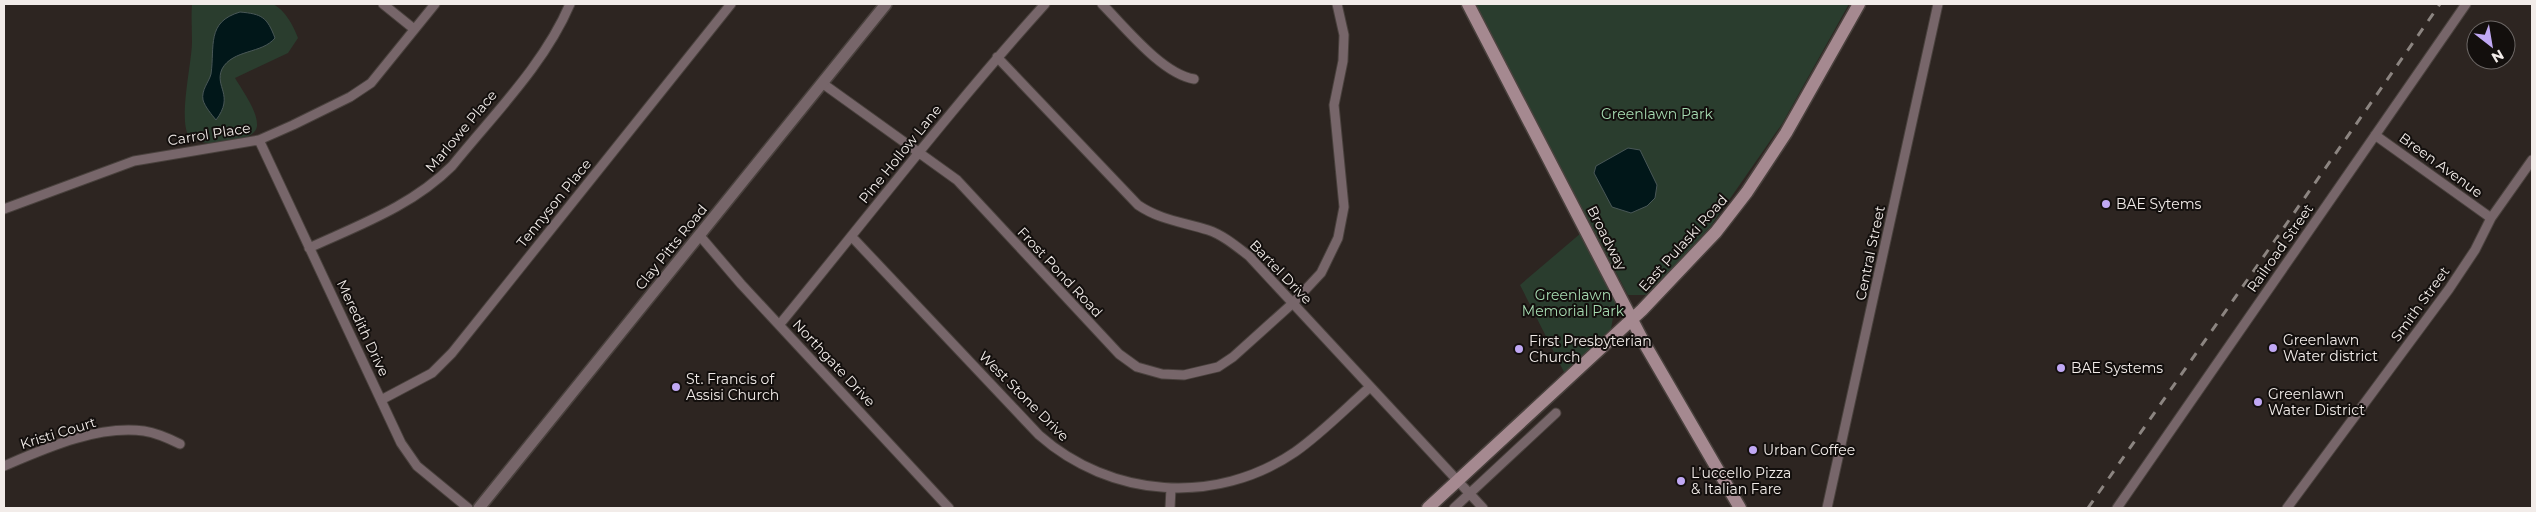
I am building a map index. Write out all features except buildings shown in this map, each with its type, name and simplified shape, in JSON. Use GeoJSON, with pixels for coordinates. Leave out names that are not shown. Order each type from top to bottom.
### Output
{"type":"FeatureCollection","features":[{"type":"Feature","properties":{"kind":"main road","name":"Broadway"},"geometry":{"type":"LineString","coordinates":[[1468,4],[1632,320],[1740,508]]}},
{"type":"Feature","properties":{"kind":"main road","name":"East Pulaski Road"},"geometry":{"type":"LineString","coordinates":[[1428,508],[1632,320],[1694,258],[1747,192],[1786,133],[1859,4]]}},
{"type":"Feature","properties":{"kind":"street"},"geometry":{"type":"LineString","coordinates":[[383,4],[414,29]]}},
{"type":"Feature","properties":{"kind":"street","name":"Carrol Place"},"geometry":{"type":"LineString","coordinates":[[4,209],[134,160],[259,140],[350,98],[371,83],[435,4]]}},
{"type":"Feature","properties":{"kind":"street","name":"Marlowe Place"},"geometry":{"type":"LineString","coordinates":[[309,248],[393,209],[436,183],[452,166],[544,51],[560,27],[570,4]]}},
{"type":"Feature","properties":{"kind":"street","name":"Tennyson Place"},"geometry":{"type":"LineString","coordinates":[[381,400],[432,373],[452,354],[731,4]]}},
{"type":"Feature","properties":{"kind":"street","name":"Clay Pitts Road"},"geometry":{"type":"LineString","coordinates":[[479,508],[886,4]]}},
{"type":"Feature","properties":{"kind":"street","name":"Pine Hollow Lane"},"geometry":{"type":"LineString","coordinates":[[780,324],[852,237],[919,151],[997,57],[1045,4]]}},
{"type":"Feature","properties":{"kind":"street"},"geometry":{"type":"LineString","coordinates":[[1102,4],[1168,69],[1176,74],[1194,79]]}},
{"type":"Feature","properties":{"kind":"street"},"geometry":{"type":"LineString","coordinates":[[1292,303],[1321,273],[1331,256],[1342,224],[1344,207],[1334,105],[1343,60],[1344,35],[1337,4]]}},
{"type":"Feature","properties":{"kind":"street","name":"Central Street"},"geometry":{"type":"LineString","coordinates":[[1828,508],[1938,4]]}},
{"type":"Feature","properties":{"kind":"street","name":"Railroad Street"},"geometry":{"type":"LineString","coordinates":[[2117,508],[2466,4]]}},
{"type":"Feature","properties":{"kind":"street","name":"Bartel Drive"},"geometry":{"type":"LineString","coordinates":[[997,57],[1138,205],[1151,214],[1168,221],[1211,231],[1229,241],[1249,256],[1469,496],[1483,508]]}},
{"type":"Feature","properties":{"kind":"street","name":"Frost Pond Road"},"geometry":{"type":"LineString","coordinates":[[822,83],[957,180],[1100,335],[1119,354],[1137,367],[1162,374],[1184,375],[1218,368],[1233,357],[1292,303]]}},
{"type":"Feature","properties":{"kind":"street","name":"Breen Avenue"},"geometry":{"type":"LineString","coordinates":[[2376,135],[2492,218]]}},
{"type":"Feature","properties":{"kind":"street","name":"Meredith Drive"},"geometry":{"type":"LineString","coordinates":[[259,140],[402,443],[417,466],[468,508]]}},
{"type":"Feature","properties":{"kind":"street","name":"Smith Street"},"geometry":{"type":"LineString","coordinates":[[2287,508],[2449,289],[2475,250],[2492,218],[2532,160]]}},
{"type":"Feature","properties":{"kind":"street","name":"Northgate Drive"},"geometry":{"type":"LineString","coordinates":[[700,236],[949,508]]}},
{"type":"Feature","properties":{"kind":"street","name":"West Stone Drive"},"geometry":{"type":"LineString","coordinates":[[852,237],[1039,435],[1056,450],[1105,476],[1138,485],[1171,488],[1225,483],[1275,464],[1316,435],[1370,386]]}},
{"type":"Feature","properties":{"kind":"street"},"geometry":{"type":"LineString","coordinates":[[1454,508],[1556,413]]}},
{"type":"Feature","properties":{"kind":"street","name":"Kristi Court"},"geometry":{"type":"LineString","coordinates":[[4,466],[84,437],[119,430],[144,431],[162,435],[180,444]]}},
{"type":"Feature","properties":{"kind":"street"},"geometry":{"type":"LineString","coordinates":[[1170,508],[1171,488]]}},
{"type":"Feature","properties":{"kind":"green space"},"geometry":{"type":"Polygon","coordinates":[[[192,4],[273,4],[285,14],[298,38],[288,53],[235,78],[249,101],[257,120],[254,132],[237,141],[214,143],[195,140],[189,136],[186,128],[185,105],[192,42],[192,4]]]}},
{"type":"Feature","properties":{"kind":"green space","name":"Greenlawn Park"},"geometry":{"type":"Polygon","coordinates":[[[1474,4],[1849,4],[1782,124],[1711,226],[1648,295],[1628,295],[1474,4]]]}},
{"type":"Feature","properties":{"kind":"green space","name":"Greenlawn Memorial Park"},"geometry":{"type":"Polygon","coordinates":[[[1581,233],[1616,300],[1610,335],[1566,376],[1520,285],[1581,233]]]}},
{"type":"Feature","properties":{"kind":"shaded area"},"geometry":{"type":"Polygon","coordinates":[[[240,12],[254,14],[263,18],[269,25],[275,38],[263,47],[233,58],[222,69],[220,81],[224,104],[216,120],[203,100],[204,89],[211,74],[214,36],[222,22],[229,16],[240,12]]]}},
{"type":"Feature","properties":{"kind":"shaded area"},"geometry":{"type":"Polygon","coordinates":[[[1628,148],[1640,150],[1657,185],[1655,198],[1647,206],[1631,213],[1612,207],[1594,173],[1596,166],[1628,148]]]}},
{"type":"Feature","properties":{"kind":"railway"},"geometry":{"type":"LineString","coordinates":[[2088,508],[2440,4]]}},
{"type":"Feature","properties":{"kind":"place","name":"BAE Sytems"},"geometry":{"type":"Point","coordinates":[2106,204]}},
{"type":"Feature","properties":{"kind":"place","name":"Greenlawn Water district"},"geometry":{"type":"Point","coordinates":[2273,348]}},
{"type":"Feature","properties":{"kind":"place","name":"First Presbyterian Church"},"geometry":{"type":"Point","coordinates":[1519,349]}},
{"type":"Feature","properties":{"kind":"place","name":"BAE Systems"},"geometry":{"type":"Point","coordinates":[2061,368]}},
{"type":"Feature","properties":{"kind":"place","name":"St. Francis of Assisi Church"},"geometry":{"type":"Point","coordinates":[676,387]}},
{"type":"Feature","properties":{"kind":"place","name":"Greenlawn Water District"},"geometry":{"type":"Point","coordinates":[2258,402]}},
{"type":"Feature","properties":{"kind":"place","name":"Urban Coffee"},"geometry":{"type":"Point","coordinates":[1753,450]}},
{"type":"Feature","properties":{"kind":"place","name":"L’uccello Pizza & Italian Fare"},"geometry":{"type":"Point","coordinates":[1681,481]}}]}
